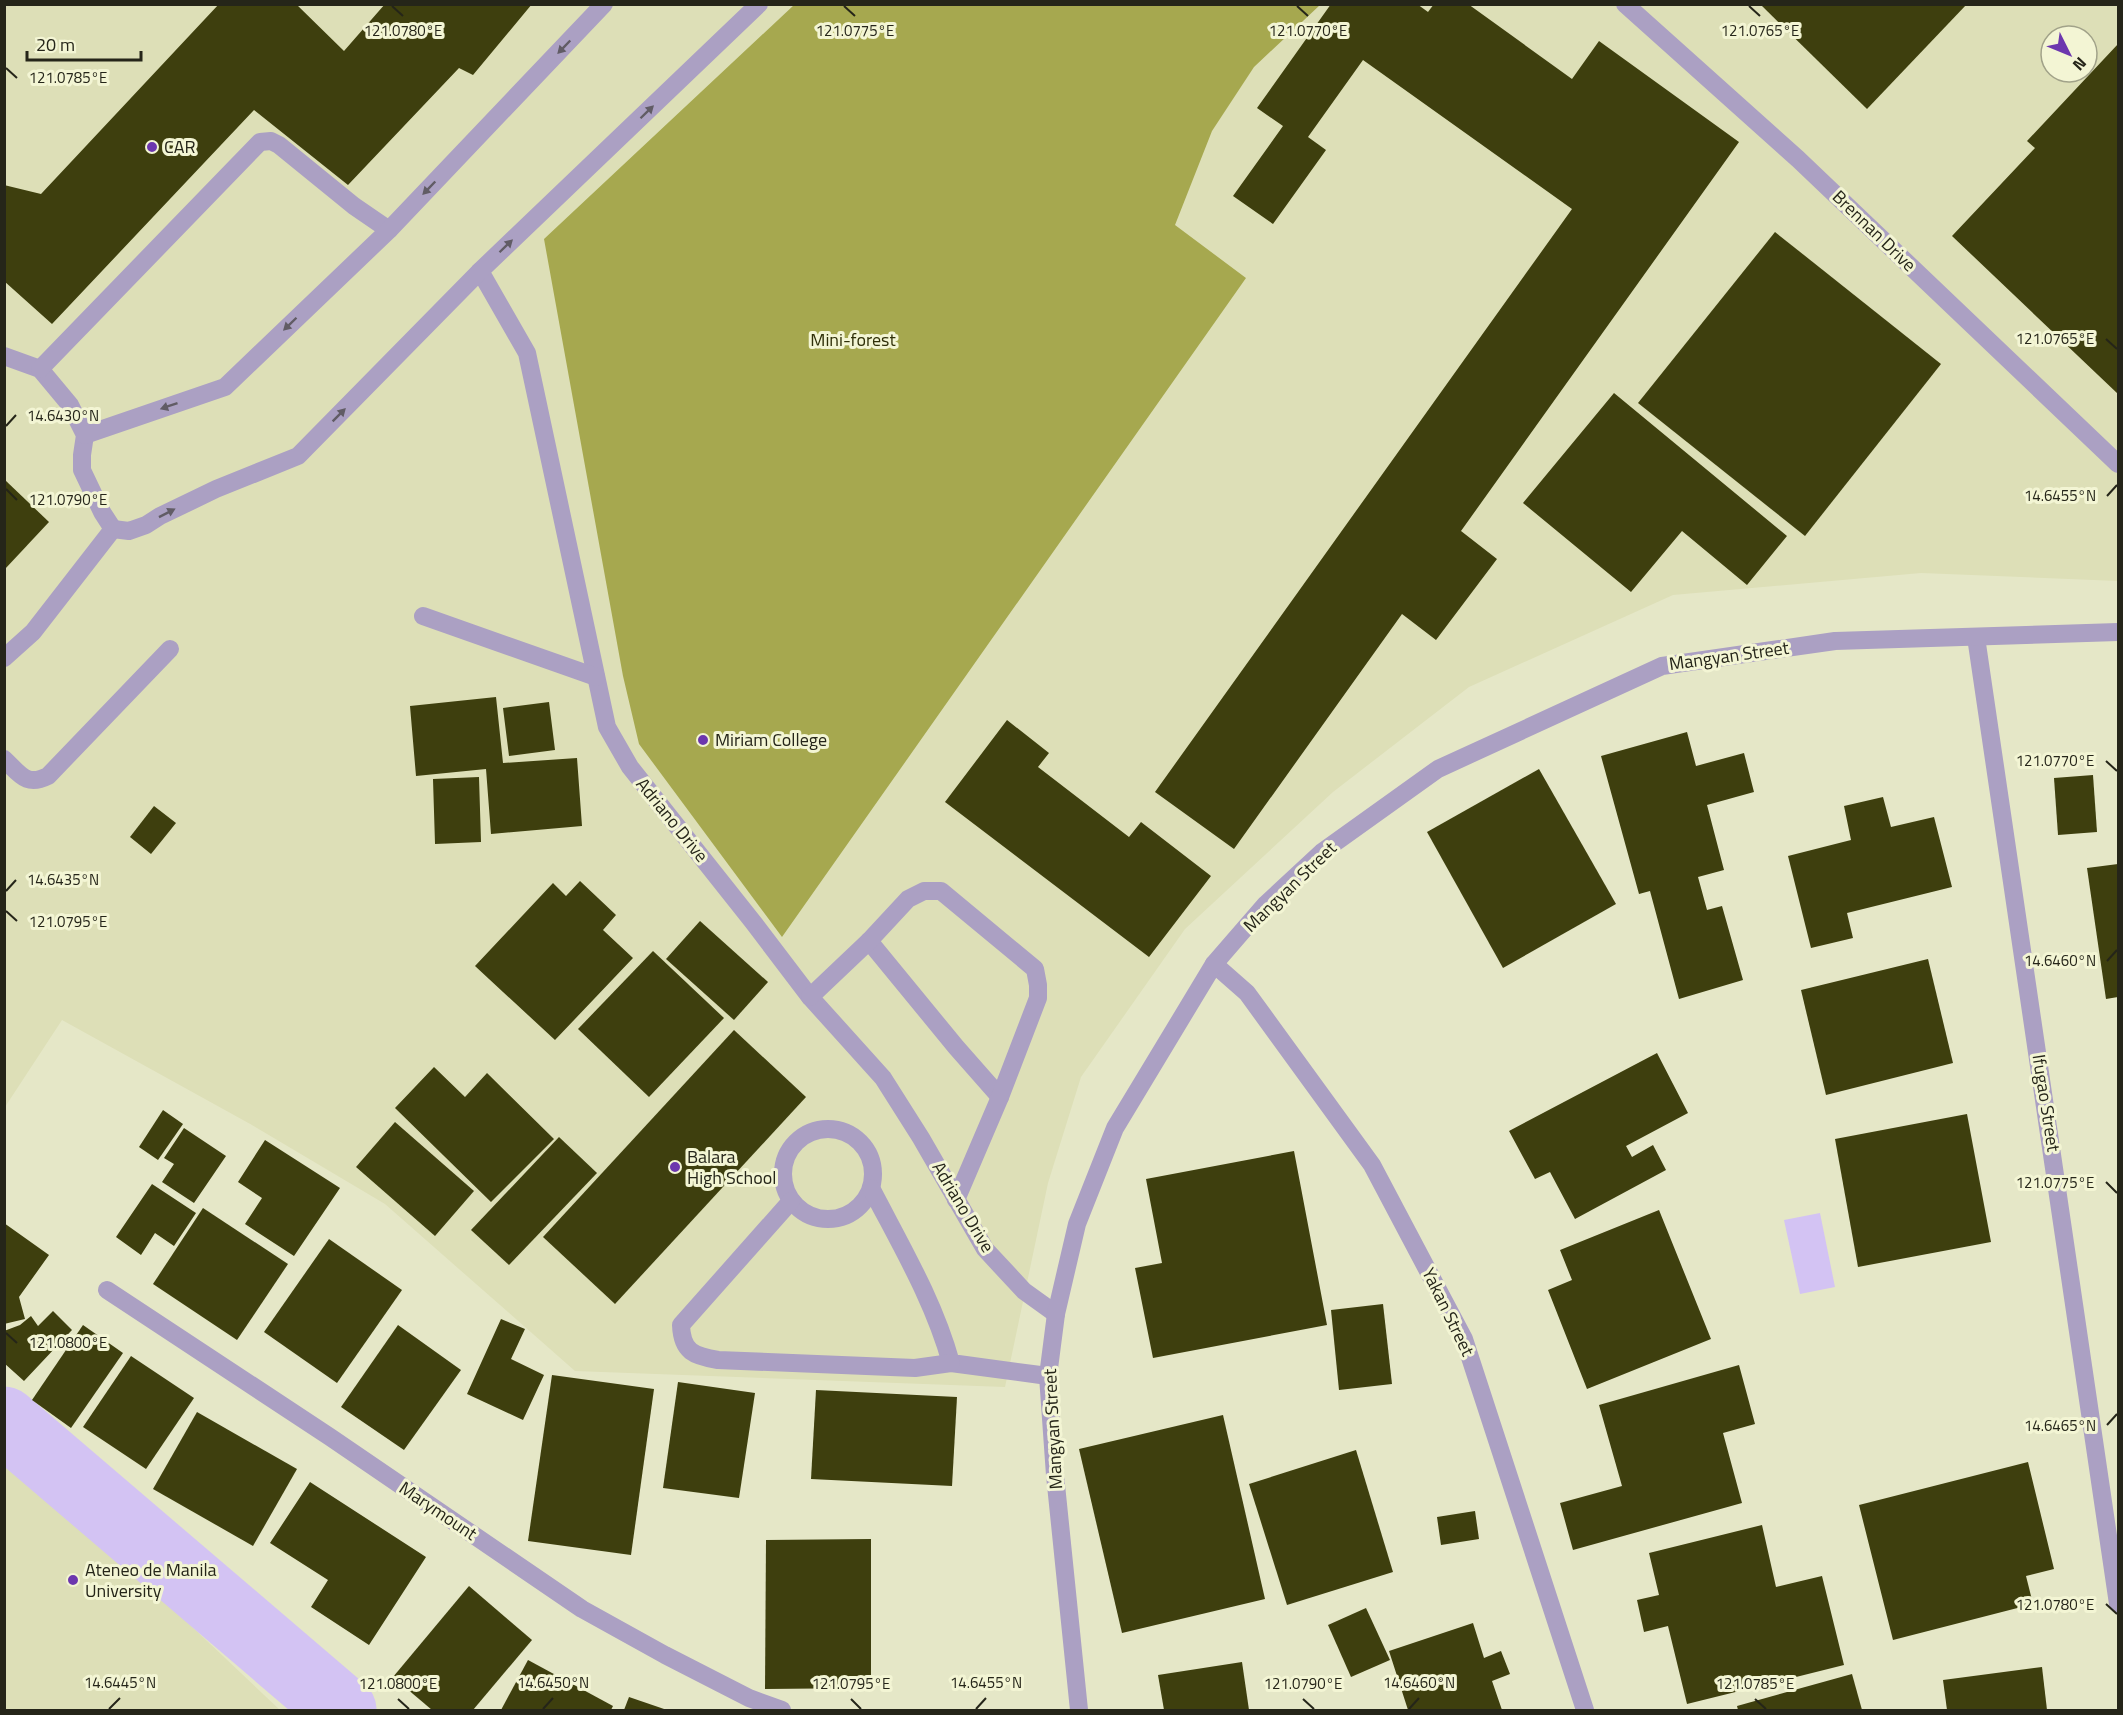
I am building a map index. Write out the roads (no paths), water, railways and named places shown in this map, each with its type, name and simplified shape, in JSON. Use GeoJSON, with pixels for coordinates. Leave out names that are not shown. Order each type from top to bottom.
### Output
{"type":"FeatureCollection","features":[{"type":"Feature","properties":{"kind":"street"},"geometry":{"type":"LineString","coordinates":[[85,435],[225,387],[389,230],[604,4]]}},
{"type":"Feature","properties":{"kind":"street"},"geometry":{"type":"LineString","coordinates":[[4,356],[40,369],[70,405],[85,435],[82,470],[102,512],[113,529],[129,531],[146,525],[216,489],[298,456],[480,272],[759,4]]}},
{"type":"Feature","properties":{"kind":"street","name":"Brennan Drive"},"geometry":{"type":"LineString","coordinates":[[1625,4],[1807,167],[2118,464]]}},
{"type":"Feature","properties":{"kind":"street"},"geometry":{"type":"LineString","coordinates":[[40,369],[260,142],[271,141],[279,145],[354,206],[389,230]]}},
{"type":"Feature","properties":{"kind":"street","name":"Adriano Drive"},"geometry":{"type":"LineString","coordinates":[[480,272],[527,353],[606,727],[630,767],[810,997],[883,1078],[921,1138],[985,1249],[1024,1291],[1056,1314]]}},
{"type":"Feature","properties":{"kind":"street"},"geometry":{"type":"LineString","coordinates":[[4,658],[33,632],[113,529]]}},
{"type":"Feature","properties":{"kind":"street"},"geometry":{"type":"LineString","coordinates":[[423,616],[596,677]]}},
{"type":"Feature","properties":{"kind":"street","name":"Mangyan Street"},"geometry":{"type":"LineString","coordinates":[[1079,1710],[1055,1475],[1048,1376],[1056,1314],[1077,1224],[1115,1128],[1215,964],[1266,904],[1322,852],[1438,770],[1662,666],[1835,641],[2118,632]]}},
{"type":"Feature","properties":{"kind":"street","name":"Ifugao Street"},"geometry":{"type":"LineString","coordinates":[[1976,637],[2118,1604]]}},
{"type":"Feature","properties":{"kind":"street"},"geometry":{"type":"LineString","coordinates":[[4,759],[27,780],[36,782],[48,776],[170,649]]}},
{"type":"Feature","properties":{"kind":"street"},"geometry":{"type":"LineString","coordinates":[[810,997],[869,941],[908,899],[924,891],[940,891],[1035,969],[1038,998],[1000,1097],[956,1200]]}},
{"type":"Feature","properties":{"kind":"street"},"geometry":{"type":"LineString","coordinates":[[869,941],[948,1038],[1000,1097]]}},
{"type":"Feature","properties":{"kind":"street","name":"Yakan Street"},"geometry":{"type":"LineString","coordinates":[[1215,964],[1247,993],[1372,1165],[1464,1339],[1585,1710]]}},
{"type":"Feature","properties":{"kind":"street"},"geometry":{"type":"LineString","coordinates":[[821,1130],[837,1130],[851,1135],[871,1158],[874,1173],[871,1188],[865,1201],[855,1211],[842,1218],[828,1220],[814,1218],[791,1201],[784,1188],[782,1172],[786,1157],[794,1144],[806,1135],[821,1130]]}},
{"type":"Feature","properties":{"kind":"street"},"geometry":{"type":"LineString","coordinates":[[871,1188],[928,1299],[941,1329],[951,1363]]}},
{"type":"Feature","properties":{"kind":"street"},"geometry":{"type":"LineString","coordinates":[[791,1201],[681,1325],[681,1338],[688,1350],[702,1357],[718,1360],[915,1368],[951,1363],[1048,1376]]}},
{"type":"Feature","properties":{"kind":"street","name":"Marymount"},"geometry":{"type":"LineString","coordinates":[[107,1290],[330,1437],[582,1609],[728,1687],[782,1710]]}},
{"type":"Feature","properties":{"kind":"waterway"},"geometry":{"type":"LineString","coordinates":[[4,1421],[342,1710]]}},
{"type":"Feature","properties":{"kind":"place","name":"CAR"},"geometry":{"type":"Point","coordinates":[152,147]}},
{"type":"Feature","properties":{"kind":"place","name":"Miriam College"},"geometry":{"type":"Point","coordinates":[703,740]}},
{"type":"Feature","properties":{"kind":"place","name":"Balara High School"},"geometry":{"type":"Point","coordinates":[675,1167]}},
{"type":"Feature","properties":{"kind":"place","name":"Ateneo de Manila University"},"geometry":{"type":"Point","coordinates":[73,1580]}},
{"type":"Feature","properties":{"kind":"park label","name":"Mini-forest"},"geometry":{"type":"Point","coordinates":[853,340]}}]}
